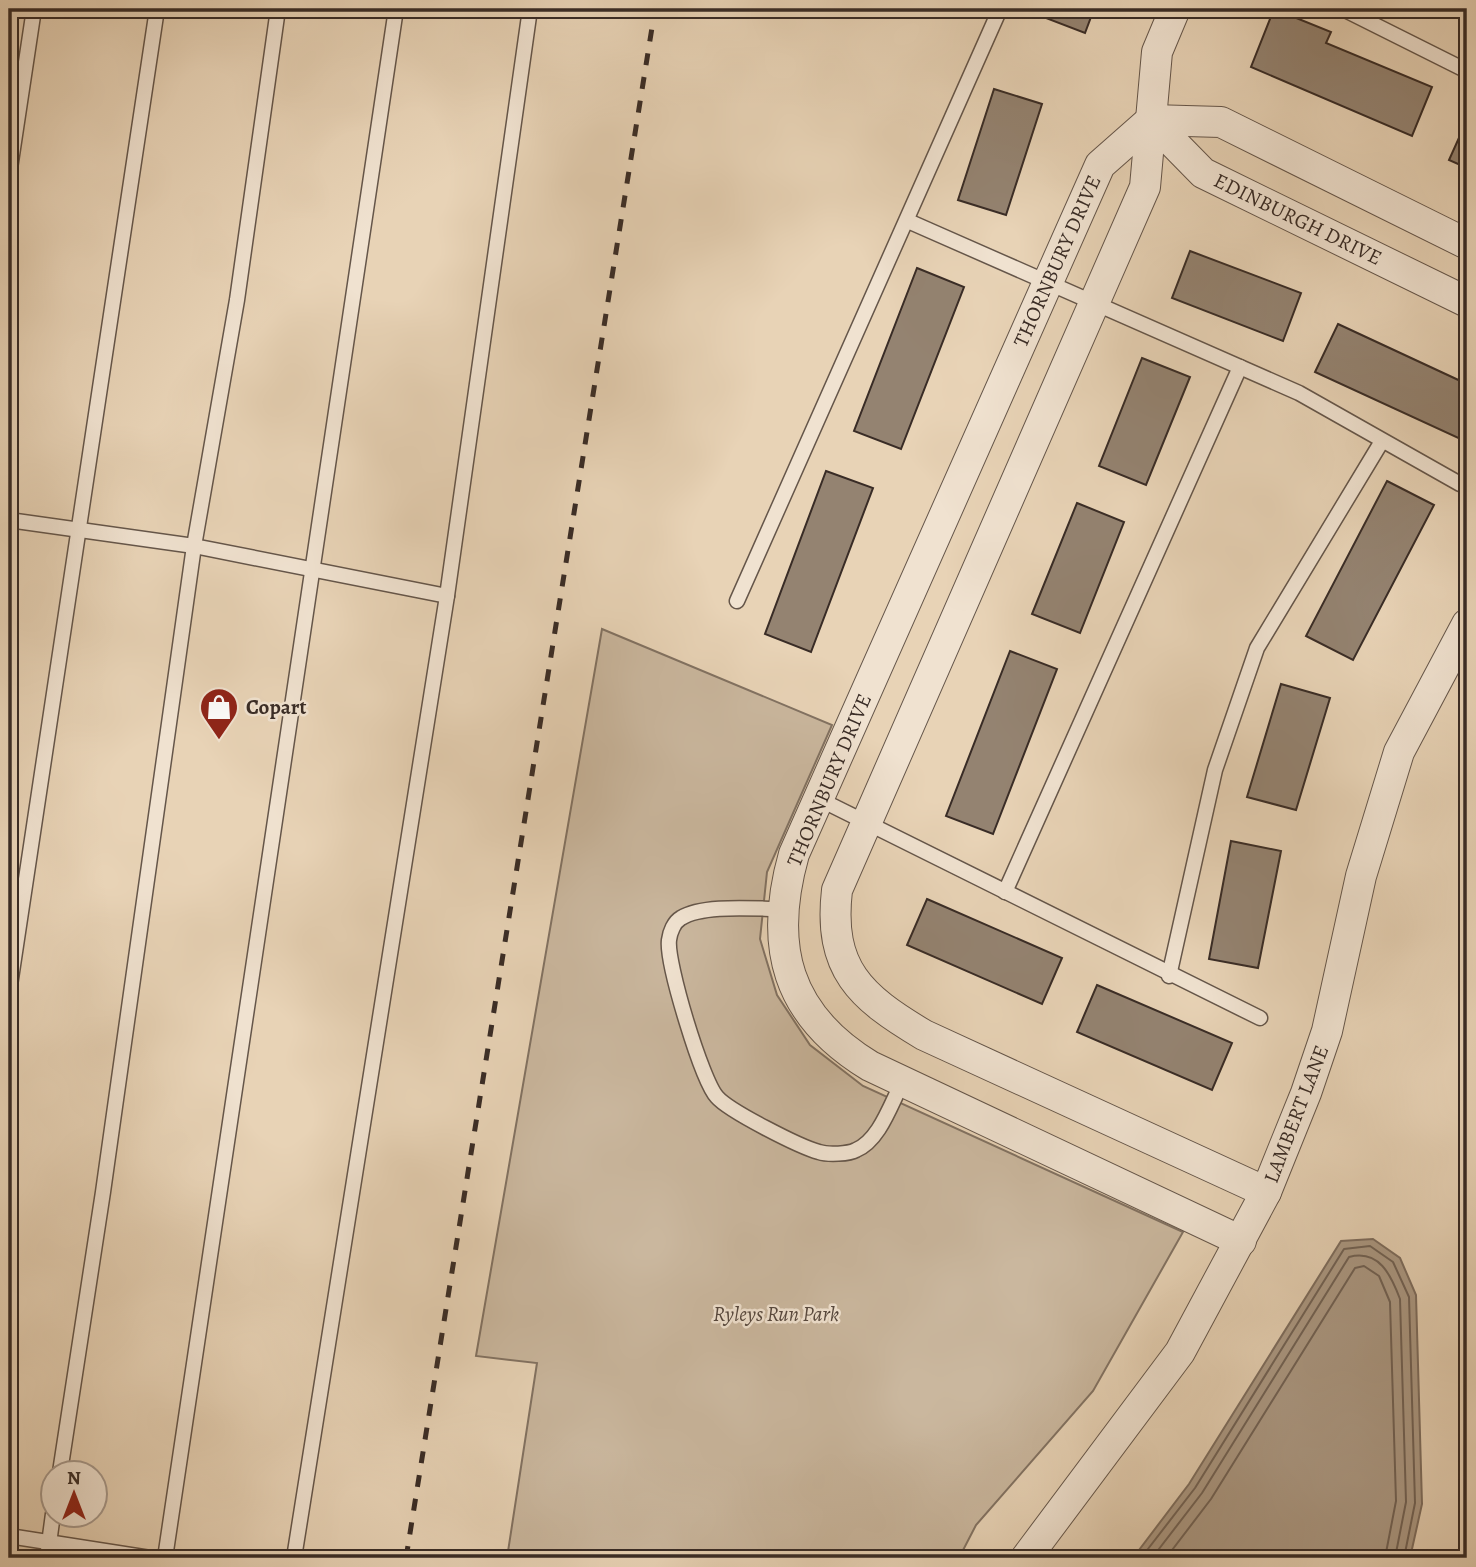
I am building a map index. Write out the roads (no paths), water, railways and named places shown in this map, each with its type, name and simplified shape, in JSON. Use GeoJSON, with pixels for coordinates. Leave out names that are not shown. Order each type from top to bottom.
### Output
{"type":"FeatureCollection","features":[{"type":"Feature","properties":{"kind":"street"},"geometry":{"type":"LineString","coordinates":[[1175,9],[1157,52],[1146,187],[1098,302],[838,890],[834,923],[841,954],[857,984],[883,1011],[924,1035],[1266,1192]]}},
{"type":"Feature","properties":{"kind":"street"},"geometry":{"type":"LineString","coordinates":[[1151,120],[1221,122],[1467,244]]}},
{"type":"Feature","properties":{"kind":"street","name":"THORNBURY DRIVE"},"geometry":{"type":"LineString","coordinates":[[1151,120],[1100,165],[794,854],[781,909],[790,973],[801,1004],[843,1049],[903,1081],[1241,1241]]}},
{"type":"Feature","properties":{"kind":"street","name":"EDINBURGH DRIVE"},"geometry":{"type":"LineString","coordinates":[[1151,120],[1203,173],[1467,302]]}},
{"type":"Feature","properties":{"kind":"street","name":"LAMBERT LANE"},"geometry":{"type":"LineString","coordinates":[[1026,1558],[1180,1352],[1266,1192],[1327,1031],[1361,876],[1399,751],[1467,624]]}},
{"type":"Feature","properties":{"kind":"lane"},"geometry":{"type":"LineString","coordinates":[[9,175],[34,9]]}},
{"type":"Feature","properties":{"kind":"lane"},"geometry":{"type":"LineString","coordinates":[[9,992],[76,530],[157,9]]}},
{"type":"Feature","properties":{"kind":"lane"},"geometry":{"type":"LineString","coordinates":[[62,1458],[101,1206],[194,546],[237,300],[278,9]]}},
{"type":"Feature","properties":{"kind":"lane"},"geometry":{"type":"LineString","coordinates":[[165,1558],[396,9]]}},
{"type":"Feature","properties":{"kind":"lane"},"geometry":{"type":"LineString","coordinates":[[295,1558],[447,596],[530,9]]}},
{"type":"Feature","properties":{"kind":"lane"},"geometry":{"type":"LineString","coordinates":[[737,601],[1000,9]]}},
{"type":"Feature","properties":{"kind":"lane"},"geometry":{"type":"LineString","coordinates":[[1343,9],[1467,71]]}},
{"type":"Feature","properties":{"kind":"lane"},"geometry":{"type":"LineString","coordinates":[[908,221],[1098,302],[1299,393],[1460,484]]}},
{"type":"Feature","properties":{"kind":"lane"},"geometry":{"type":"LineString","coordinates":[[1005,892],[1240,367]]}},
{"type":"Feature","properties":{"kind":"lane"},"geometry":{"type":"LineString","coordinates":[[1169,976],[1215,770],[1256,648],[1382,441]]}},
{"type":"Feature","properties":{"kind":"lane"},"geometry":{"type":"LineString","coordinates":[[9,520],[194,546],[447,596]]}},
{"type":"Feature","properties":{"kind":"lane"},"geometry":{"type":"LineString","coordinates":[[819,799],[1169,976],[1260,1018]]}},
{"type":"Feature","properties":{"kind":"lane"},"geometry":{"type":"LineString","coordinates":[[781,909],[709,910],[682,917],[673,926],[669,942],[671,965],[704,1077],[716,1097],[732,1110],[820,1153],[855,1152],[872,1139],[903,1081]]}},
{"type":"Feature","properties":{"kind":"lane"},"geometry":{"type":"LineString","coordinates":[[47,1558],[51,1528]]}},
{"type":"Feature","properties":{"kind":"lane"},"geometry":{"type":"LineString","coordinates":[[9,1536],[150,1558]]}},
{"type":"Feature","properties":{"kind":"water"},"geometry":{"type":"Polygon","coordinates":[[[1373,1239],[1400,1258],[1416,1295],[1422,1504],[1410,1558],[1133,1558],[1189,1484],[1341,1241],[1373,1239]]]}},
{"type":"Feature","properties":{"kind":"railway"},"geometry":{"type":"LineString","coordinates":[[406,1558],[655,9]]}},
{"type":"Feature","properties":{"kind":"place","name":"Copart"},"geometry":{"type":"Point","coordinates":[219,741]}},
{"type":"Feature","properties":{"kind":"park label","name":"Ryleys Run Park"},"geometry":{"type":"Point","coordinates":[776,1314]}}]}
